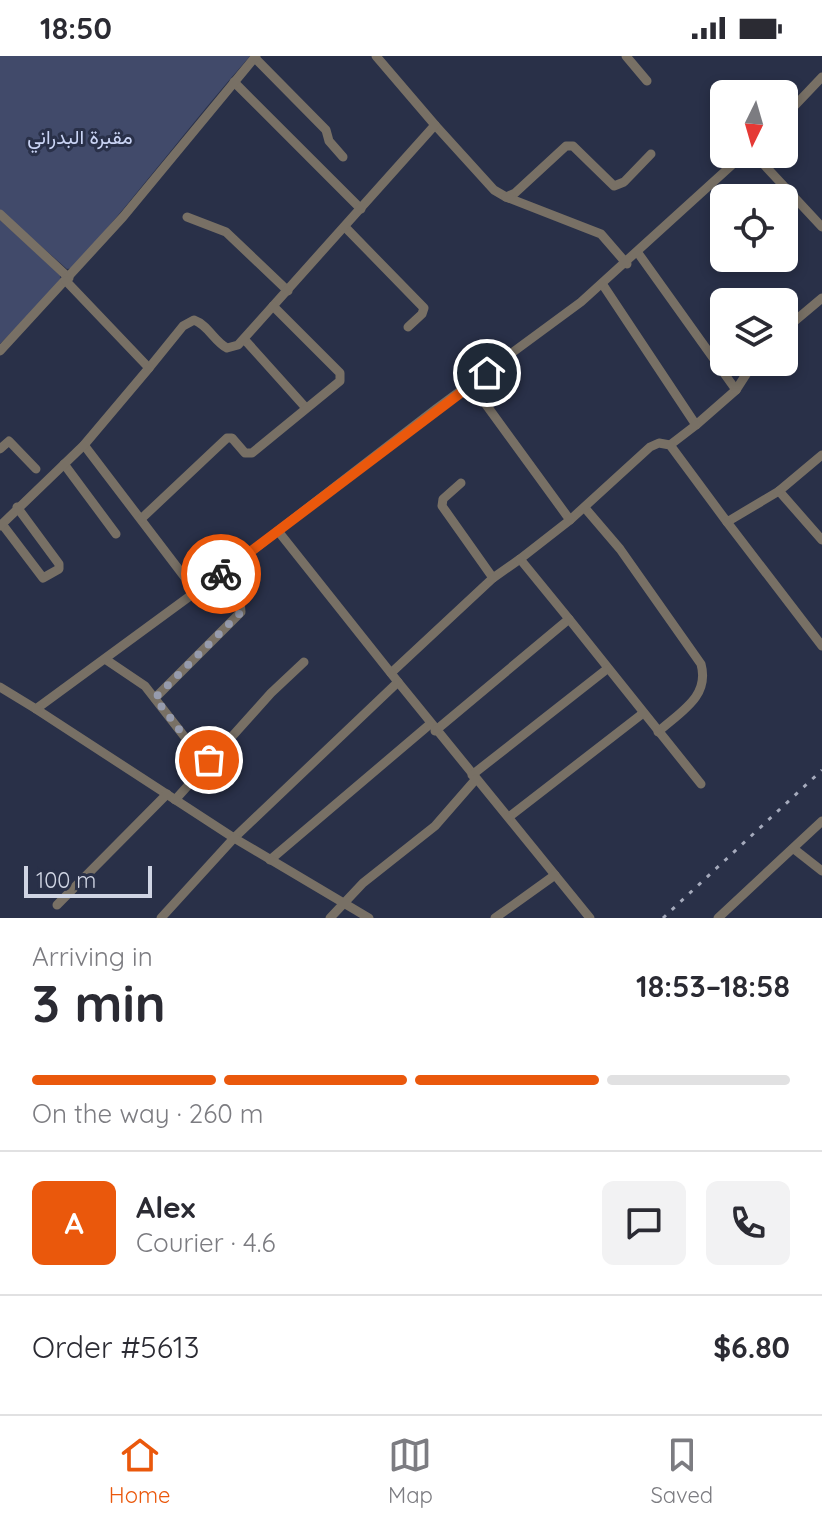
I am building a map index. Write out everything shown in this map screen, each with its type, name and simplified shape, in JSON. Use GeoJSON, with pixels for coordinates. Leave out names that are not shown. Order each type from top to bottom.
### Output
{"type":"FeatureCollection","features":[{"type":"Feature","properties":{"kind":"street"},"geometry":{"type":"LineString","coordinates":[[376,56],[494,190],[601,234],[627,264]]}},
{"type":"Feature","properties":{"kind":"street"},"geometry":{"type":"LineString","coordinates":[[626,56],[647,81]]}},
{"type":"Feature","properties":{"kind":"street"},"geometry":{"type":"LineString","coordinates":[[0,351],[68,280],[256,57],[326,130],[329,141],[343,157]]}},
{"type":"Feature","properties":{"kind":"street"},"geometry":{"type":"LineString","coordinates":[[798,102],[822,77]]}},
{"type":"Feature","properties":{"kind":"street"},"geometry":{"type":"LineString","coordinates":[[234,82],[361,209]]}},
{"type":"Feature","properties":{"kind":"street"},"geometry":{"type":"LineString","coordinates":[[17,507],[59,564],[59,569],[43,578],[1,525],[17,507],[84,445],[183,326],[194,320],[201,323],[227,348],[233,348],[244,339],[435,125]]}},
{"type":"Feature","properties":{"kind":"street"},"geometry":{"type":"LineString","coordinates":[[506,197],[515,193],[566,146],[573,146],[614,186],[624,182],[651,154]]}},
{"type":"Feature","properties":{"kind":"street"},"geometry":{"type":"LineString","coordinates":[[36,709],[221,574],[603,285],[729,168]]}},
{"type":"Feature","properties":{"kind":"street"},"geometry":{"type":"LineString","coordinates":[[767,168],[822,227]]}},
{"type":"Feature","properties":{"kind":"street"},"geometry":{"type":"LineString","coordinates":[[0,214],[68,280],[149,368]]}},
{"type":"Feature","properties":{"kind":"street"},"geometry":{"type":"LineString","coordinates":[[187,217],[226,232],[288,291]]}},
{"type":"Feature","properties":{"kind":"street"},"geometry":{"type":"LineString","coordinates":[[345,227],[424,308],[408,327]]}},
{"type":"Feature","properties":{"kind":"street"},"geometry":{"type":"LineString","coordinates":[[638,253],[736,390]]}},
{"type":"Feature","properties":{"kind":"street"},"geometry":{"type":"LineString","coordinates":[[603,285],[696,425]]}},
{"type":"Feature","properties":{"kind":"street"},"geometry":{"type":"LineString","coordinates":[[798,318],[822,298]]}},
{"type":"Feature","properties":{"kind":"street"},"geometry":{"type":"LineString","coordinates":[[141,519],[227,438],[232,438],[245,453],[252,453],[340,381],[342,375],[273,306]]}},
{"type":"Feature","properties":{"kind":"street"},"geometry":{"type":"LineString","coordinates":[[244,339],[306,408]]}},
{"type":"Feature","properties":{"kind":"street"},"geometry":{"type":"LineString","coordinates":[[670,445],[736,390],[745,376]]}},
{"type":"Feature","properties":{"kind":"street"},"geometry":{"type":"LineString","coordinates":[[471,384],[570,520]]}},
{"type":"Feature","properties":{"kind":"street"},"geometry":{"type":"LineString","coordinates":[[0,449],[9,441],[36,469]]}},
{"type":"Feature","properties":{"kind":"street"},"geometry":{"type":"LineString","coordinates":[[391,673],[493,578],[585,508],[650,447],[659,443],[670,445],[822,646]]}},
{"type":"Feature","properties":{"kind":"street"},"geometry":{"type":"LineString","coordinates":[[84,445],[196,592]]}},
{"type":"Feature","properties":{"kind":"street"},"geometry":{"type":"LineString","coordinates":[[727,522],[779,491],[822,455]]}},
{"type":"Feature","properties":{"kind":"street"},"geometry":{"type":"LineString","coordinates":[[64,464],[116,534]]}},
{"type":"Feature","properties":{"kind":"street"},"geometry":{"type":"LineString","coordinates":[[461,483],[443,499],[442,506],[493,578]]}},
{"type":"Feature","properties":{"kind":"street"},"geometry":{"type":"LineString","coordinates":[[779,491],[822,540]]}},
{"type":"Feature","properties":{"kind":"street"},"geometry":{"type":"LineString","coordinates":[[585,508],[617,545],[701,664],[704,684],[700,695],[658,732]]}},
{"type":"Feature","properties":{"kind":"street"},"geometry":{"type":"LineString","coordinates":[[278,531],[432,728],[590,918]]}},
{"type":"Feature","properties":{"kind":"street"},"geometry":{"type":"LineString","coordinates":[[520,559],[701,784]]}},
{"type":"Feature","properties":{"kind":"street"},"geometry":{"type":"LineString","coordinates":[[155,698],[241,612],[240,600],[221,574]]}},
{"type":"Feature","properties":{"kind":"street"},"geometry":{"type":"LineString","coordinates":[[270,860],[569,619]]}},
{"type":"Feature","properties":{"kind":"street"},"geometry":{"type":"LineString","coordinates":[[105,659],[145,686],[191,745],[209,760]]}},
{"type":"Feature","properties":{"kind":"street"},"geometry":{"type":"LineString","coordinates":[[57,905],[209,760],[304,662]]}},
{"type":"Feature","properties":{"kind":"street"},"geometry":{"type":"LineString","coordinates":[[330,918],[363,883],[435,826],[474,777],[607,669]]}},
{"type":"Feature","properties":{"kind":"street"},"geometry":{"type":"LineString","coordinates":[[161,918],[234,838],[398,682]]}},
{"type":"Feature","properties":{"kind":"street"},"geometry":{"type":"LineString","coordinates":[[0,687],[234,838],[369,918]]}},
{"type":"Feature","properties":{"kind":"street"},"geometry":{"type":"LineString","coordinates":[[509,817],[642,714]]}},
{"type":"Feature","properties":{"kind":"street"},"geometry":{"type":"LineString","coordinates":[[718,918],[822,821]]}},
{"type":"Feature","properties":{"kind":"street"},"geometry":{"type":"LineString","coordinates":[[794,849],[822,871]]}},
{"type":"Feature","properties":{"kind":"street"},"geometry":{"type":"LineString","coordinates":[[495,918],[555,875]]}},
{"type":"Feature","properties":{"kind":"green space","name":"مقبرة البدراني"},"geometry":{"type":"Polygon","coordinates":[[[0,56],[250,56],[96,242],[73,268],[67,269],[0,210],[0,56]]]}},
{"type":"Feature","properties":{"kind":"green space"},"geometry":{"type":"Polygon","coordinates":[[[0,220],[60,275],[61,281],[0,344],[0,220]]]}},
{"type":"Feature","properties":{"kind":"railway"},"geometry":{"type":"LineString","coordinates":[[663,918],[822,770]]}},
{"type":"Feature","properties":{"kind":"way so far"},"geometry":{"type":"LineString","coordinates":[[209,760],[191,745],[155,698],[241,612],[240,600],[221,574]]}},
{"type":"Feature","properties":{"kind":"route"},"geometry":{"type":"LineString","coordinates":[[221,574],[487,373]]}}]}
